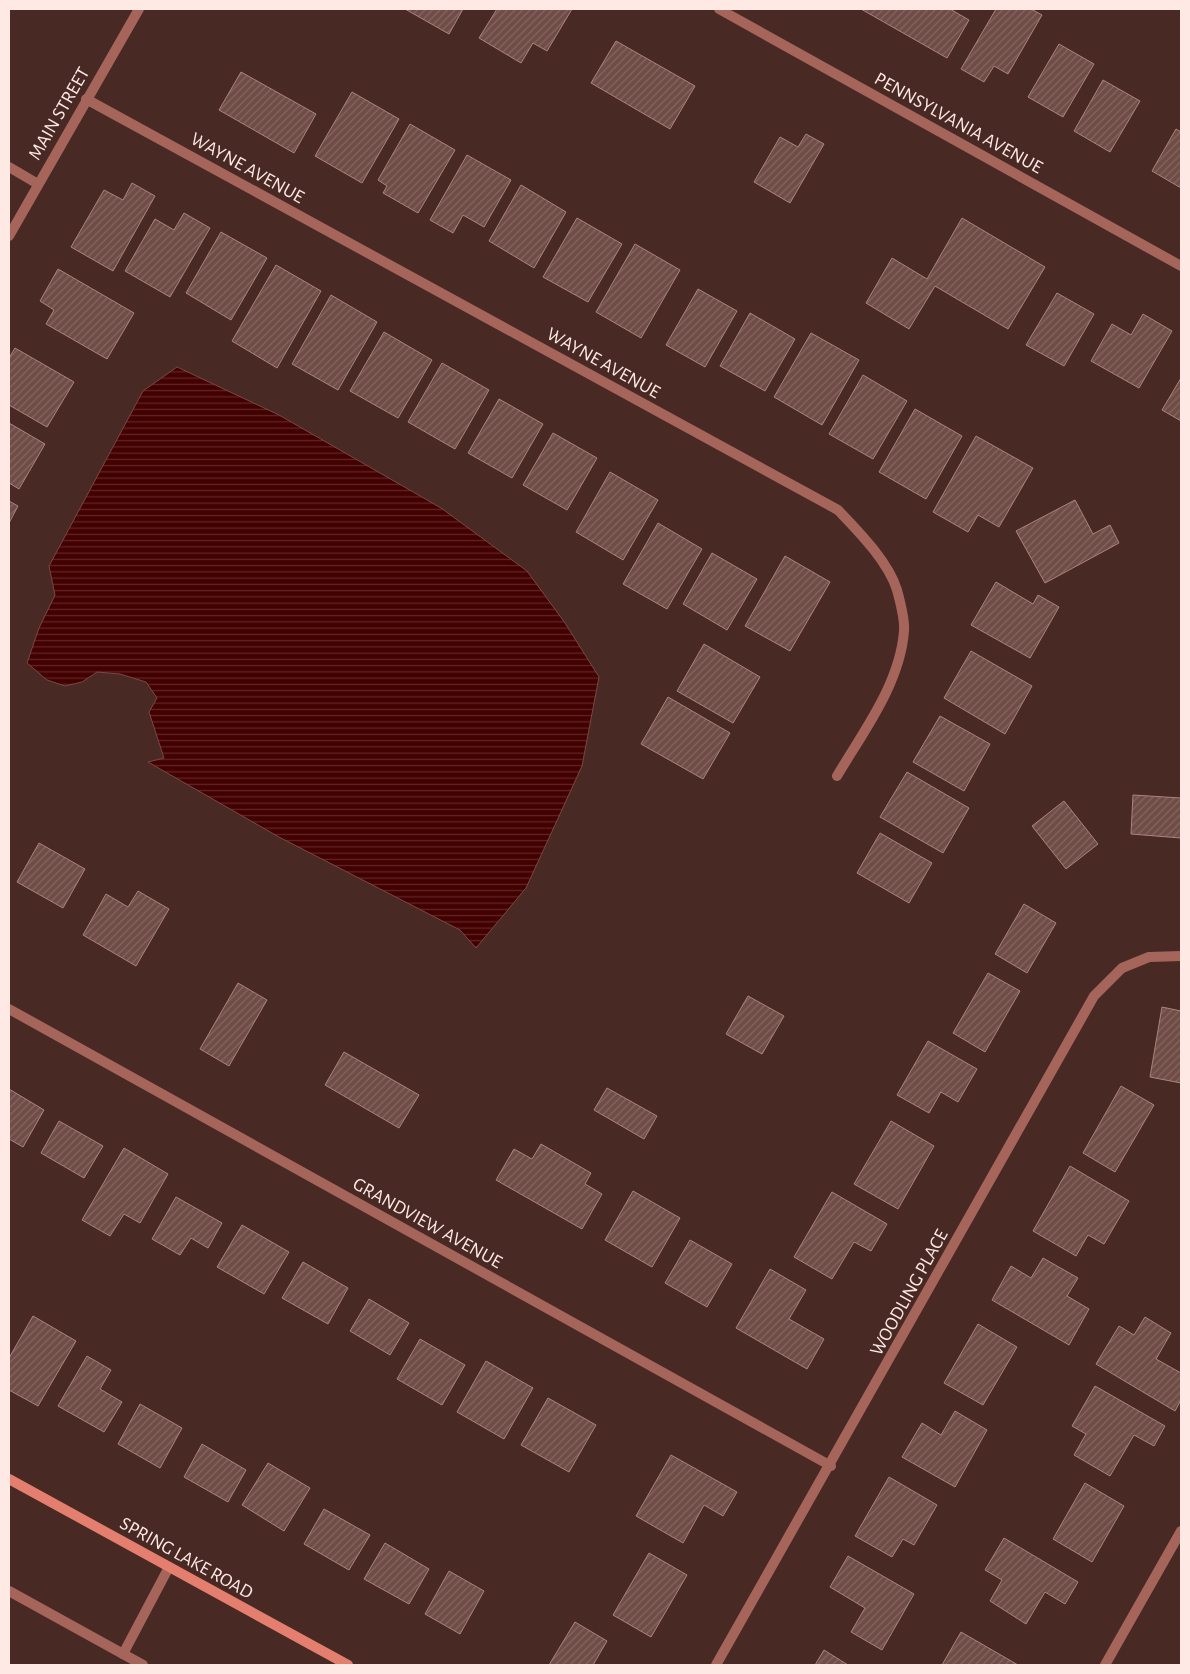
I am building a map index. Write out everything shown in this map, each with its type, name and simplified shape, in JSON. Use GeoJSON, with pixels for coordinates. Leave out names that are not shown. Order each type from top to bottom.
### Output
{"type":"FeatureCollection","features":[{"type":"Feature","properties":{"kind":"street","name":"MAIN STREET"},"geometry":{"type":"LineString","coordinates":[[9,236],[139,9]]}},
{"type":"Feature","properties":{"kind":"street","name":"PENNSYLVANIA AVENUE"},"geometry":{"type":"LineString","coordinates":[[719,9],[1181,266]]}},
{"type":"Feature","properties":{"kind":"street","name":"WAYNE AVENUE"},"geometry":{"type":"LineString","coordinates":[[86,99],[838,510],[872,546],[897,588],[904,630],[895,672],[876,710],[837,776]]}},
{"type":"Feature","properties":{"kind":"street"},"geometry":{"type":"LineString","coordinates":[[9,167],[38,184]]}},
{"type":"Feature","properties":{"kind":"street","name":"WOODLING PLACE"},"geometry":{"type":"LineString","coordinates":[[716,1665],[831,1466],[1094,996],[1122,968],[1150,957],[1181,956]]}},
{"type":"Feature","properties":{"kind":"street","name":"GRANDVIEW AVENUE"},"geometry":{"type":"LineString","coordinates":[[9,1009],[831,1466]]}},
{"type":"Feature","properties":{"kind":"street","name":"SPRING LAKE ROAD"},"geometry":{"type":"LineString","coordinates":[[9,1479],[348,1665]]}},
{"type":"Feature","properties":{"kind":"street"},"geometry":{"type":"LineString","coordinates":[[1105,1665],[1181,1531]]}},
{"type":"Feature","properties":{"kind":"street"},"geometry":{"type":"LineString","coordinates":[[123,1654],[169,1567]]}},
{"type":"Feature","properties":{"kind":"street"},"geometry":{"type":"LineString","coordinates":[[9,1591],[143,1665]]}},
{"type":"Feature","properties":{"kind":"shaded area"},"geometry":{"type":"Polygon","coordinates":[[[177,367],[279,415],[441,508],[527,571],[565,623],[599,677],[582,766],[526,888],[476,948],[460,930],[279,837],[148,762],[164,758],[149,712],[157,698],[146,682],[120,674],[97,672],[82,682],[65,686],[47,680],[27,663],[39,628],[55,595],[49,566],[143,391],[177,367]]]}},
{"type":"Feature","properties":{"kind":"building"},"geometry":{"type":"Polygon","coordinates":[[[405,9],[463,9],[449,34],[405,9]]]}},
{"type":"Feature","properties":{"kind":"building"},"geometry":{"type":"Polygon","coordinates":[[[497,9],[572,9],[547,51],[533,43],[521,63],[479,38],[497,9]]]}},
{"type":"Feature","properties":{"kind":"building"},"geometry":{"type":"Polygon","coordinates":[[[861,9],[950,9],[969,20],[947,58],[861,9]]]}},
{"type":"Feature","properties":{"kind":"building"},"geometry":{"type":"Polygon","coordinates":[[[996,9],[1031,9],[1042,15],[1008,74],[994,66],[984,82],[961,69],[996,9]]]}},
{"type":"Feature","properties":{"kind":"building"},"geometry":{"type":"Polygon","coordinates":[[[616,41],[695,86],[670,129],[591,83],[616,41]]]}},
{"type":"Feature","properties":{"kind":"building"},"geometry":{"type":"Polygon","coordinates":[[[1059,44],[1094,64],[1063,117],[1028,97],[1059,44]]]}},
{"type":"Feature","properties":{"kind":"building"},"geometry":{"type":"Polygon","coordinates":[[[241,72],[316,114],[294,153],[219,110],[241,72]]]}},
{"type":"Feature","properties":{"kind":"building"},"geometry":{"type":"Polygon","coordinates":[[[1103,80],[1140,101],[1110,152],[1074,131],[1103,80]]]}},
{"type":"Feature","properties":{"kind":"building"},"geometry":{"type":"Polygon","coordinates":[[[352,92],[399,119],[362,183],[315,156],[352,92]]]}},
{"type":"Feature","properties":{"kind":"building"},"geometry":{"type":"Polygon","coordinates":[[[410,124],[455,150],[418,213],[383,193],[387,186],[378,180],[410,124]]]}},
{"type":"Feature","properties":{"kind":"building"},"geometry":{"type":"Polygon","coordinates":[[[1176,129],[1181,132],[1181,188],[1152,171],[1176,129]]]}},
{"type":"Feature","properties":{"kind":"building"},"geometry":{"type":"Polygon","coordinates":[[[806,134],[824,144],[790,203],[754,182],[780,137],[798,147],[806,134]]]}},
{"type":"Feature","properties":{"kind":"building"},"geometry":{"type":"Polygon","coordinates":[[[467,155],[511,180],[484,227],[463,215],[453,233],[430,220],[467,155]]]}},
{"type":"Feature","properties":{"kind":"building"},"geometry":{"type":"Polygon","coordinates":[[[132,183],[155,196],[113,271],[71,247],[104,190],[123,200],[132,183]]]}},
{"type":"Feature","properties":{"kind":"building"},"geometry":{"type":"Polygon","coordinates":[[[521,185],[566,212],[534,268],[489,241],[521,185]]]}},
{"type":"Feature","properties":{"kind":"building"},"geometry":{"type":"Polygon","coordinates":[[[184,213],[210,228],[170,297],[125,271],[155,219],[174,230],[184,213]]]}},
{"type":"Feature","properties":{"kind":"building"},"geometry":{"type":"Polygon","coordinates":[[[577,218],[622,244],[588,302],[543,277],[577,218]]]}},
{"type":"Feature","properties":{"kind":"building"},"geometry":{"type":"Polygon","coordinates":[[[962,218],[1045,267],[1008,329],[935,286],[909,329],[866,303],[892,258],[927,279],[962,218]]]}},
{"type":"Feature","properties":{"kind":"building"},"geometry":{"type":"Polygon","coordinates":[[[221,232],[267,258],[231,320],[186,293],[221,232]]]}},
{"type":"Feature","properties":{"kind":"building"},"geometry":{"type":"Polygon","coordinates":[[[635,244],[680,270],[641,338],[596,312],[635,244]]]}},
{"type":"Feature","properties":{"kind":"building"},"geometry":{"type":"Polygon","coordinates":[[[276,265],[321,291],[277,368],[232,341],[276,265]]]}},
{"type":"Feature","properties":{"kind":"building"},"geometry":{"type":"Polygon","coordinates":[[[58,269],[134,313],[107,359],[46,324],[54,310],[40,301],[58,269]]]}},
{"type":"Feature","properties":{"kind":"building"},"geometry":{"type":"Polygon","coordinates":[[[698,289],[737,311],[705,367],[666,345],[698,289]]]}},
{"type":"Feature","properties":{"kind":"building"},"geometry":{"type":"Polygon","coordinates":[[[1057,293],[1094,314],[1064,366],[1026,345],[1057,293]]]}},
{"type":"Feature","properties":{"kind":"building"},"geometry":{"type":"Polygon","coordinates":[[[331,295],[377,322],[338,390],[292,364],[331,295]]]}},
{"type":"Feature","properties":{"kind":"building"},"geometry":{"type":"Polygon","coordinates":[[[750,313],[795,339],[765,391],[720,366],[750,313]]]}},
{"type":"Feature","properties":{"kind":"building"},"geometry":{"type":"Polygon","coordinates":[[[1143,314],[1172,331],[1139,388],[1091,361],[1112,324],[1131,335],[1143,314]]]}},
{"type":"Feature","properties":{"kind":"building"},"geometry":{"type":"Polygon","coordinates":[[[384,332],[432,360],[398,418],[350,391],[384,332]]]}},
{"type":"Feature","properties":{"kind":"building"},"geometry":{"type":"Polygon","coordinates":[[[811,333],[859,360],[822,425],[774,397],[811,333]]]}},
{"type":"Feature","properties":{"kind":"building"},"geometry":{"type":"Polygon","coordinates":[[[15,348],[74,382],[47,427],[9,405],[9,358],[15,348]]]}},
{"type":"Feature","properties":{"kind":"building"},"geometry":{"type":"Polygon","coordinates":[[[442,363],[489,390],[455,449],[408,422],[442,363]]]}},
{"type":"Feature","properties":{"kind":"building"},"geometry":{"type":"Polygon","coordinates":[[[863,375],[907,401],[873,459],[829,434],[863,375]]]}},
{"type":"Feature","properties":{"kind":"building"},"geometry":{"type":"Polygon","coordinates":[[[1181,378],[1181,421],[1162,410],[1181,378]]]}},
{"type":"Feature","properties":{"kind":"building"},"geometry":{"type":"Polygon","coordinates":[[[499,399],[543,424],[512,478],[468,453],[499,399]]]}},
{"type":"Feature","properties":{"kind":"building"},"geometry":{"type":"Polygon","coordinates":[[[915,409],[962,436],[926,499],[879,472],[915,409]]]}},
{"type":"Feature","properties":{"kind":"building"},"geometry":{"type":"Polygon","coordinates":[[[9,423],[45,444],[19,489],[9,483],[9,423]]]}},
{"type":"Feature","properties":{"kind":"building"},"geometry":{"type":"Polygon","coordinates":[[[553,433],[597,458],[567,510],[523,485],[553,433]]]}},
{"type":"Feature","properties":{"kind":"building"},"geometry":{"type":"Polygon","coordinates":[[[976,436],[1033,468],[999,527],[978,515],[968,532],[933,512],[976,436]]]}},
{"type":"Feature","properties":{"kind":"building"},"geometry":{"type":"Polygon","coordinates":[[[610,472],[658,500],[623,560],[576,532],[610,472]]]}},
{"type":"Feature","properties":{"kind":"building"},"geometry":{"type":"Polygon","coordinates":[[[1075,500],[1093,534],[1110,525],[1119,543],[1045,583],[1016,531],[1075,500]]]}},
{"type":"Feature","properties":{"kind":"building"},"geometry":{"type":"Polygon","coordinates":[[[9,501],[18,506],[9,523],[9,501]]]}},
{"type":"Feature","properties":{"kind":"building"},"geometry":{"type":"Polygon","coordinates":[[[658,523],[702,549],[667,609],[623,584],[658,523]]]}},
{"type":"Feature","properties":{"kind":"building"},"geometry":{"type":"Polygon","coordinates":[[[712,553],[757,579],[727,630],[683,604],[712,553]]]}},
{"type":"Feature","properties":{"kind":"building"},"geometry":{"type":"Polygon","coordinates":[[[785,556],[830,582],[790,651],[745,626],[785,556]]]}},
{"type":"Feature","properties":{"kind":"building"},"geometry":{"type":"Polygon","coordinates":[[[996,582],[1033,604],[1038,595],[1059,607],[1030,658],[971,625],[996,582]]]}},
{"type":"Feature","properties":{"kind":"building"},"geometry":{"type":"Polygon","coordinates":[[[704,644],[760,677],[733,723],[677,691],[704,644]]]}},
{"type":"Feature","properties":{"kind":"building"},"geometry":{"type":"Polygon","coordinates":[[[971,651],[1032,686],[1005,734],[944,698],[971,651]]]}},
{"type":"Feature","properties":{"kind":"building"},"geometry":{"type":"Polygon","coordinates":[[[668,697],[730,733],[703,779],[641,744],[668,697]]]}},
{"type":"Feature","properties":{"kind":"building"},"geometry":{"type":"Polygon","coordinates":[[[940,716],[990,744],[964,791],[913,762],[940,716]]]}},
{"type":"Feature","properties":{"kind":"building"},"geometry":{"type":"Polygon","coordinates":[[[907,772],[969,808],[943,853],[880,817],[907,772]]]}},
{"type":"Feature","properties":{"kind":"building"},"geometry":{"type":"Polygon","coordinates":[[[1133,795],[1181,798],[1181,838],[1131,834],[1133,795]]]}},
{"type":"Feature","properties":{"kind":"building"},"geometry":{"type":"Polygon","coordinates":[[[1064,801],[1098,844],[1066,869],[1032,826],[1064,801]]]}},
{"type":"Feature","properties":{"kind":"building"},"geometry":{"type":"Polygon","coordinates":[[[880,833],[932,863],[909,903],[857,873],[880,833]]]}},
{"type":"Feature","properties":{"kind":"building"},"geometry":{"type":"Polygon","coordinates":[[[39,843],[85,869],[63,908],[17,882],[39,843]]]}},
{"type":"Feature","properties":{"kind":"building"},"geometry":{"type":"Polygon","coordinates":[[[138,891],[169,909],[136,966],[83,935],[106,894],[128,907],[138,891]]]}},
{"type":"Feature","properties":{"kind":"building"},"geometry":{"type":"Polygon","coordinates":[[[1024,904],[1056,923],[1027,973],[995,954],[1024,904]]]}},
{"type":"Feature","properties":{"kind":"building"},"geometry":{"type":"Polygon","coordinates":[[[988,973],[1020,991],[985,1052],[953,1033],[988,973]]]}},
{"type":"Feature","properties":{"kind":"building"},"geometry":{"type":"Polygon","coordinates":[[[238,983],[267,1000],[229,1066],[200,1049],[238,983]]]}},
{"type":"Feature","properties":{"kind":"building"},"geometry":{"type":"Polygon","coordinates":[[[748,996],[784,1016],[762,1054],[726,1034],[748,996]]]}},
{"type":"Feature","properties":{"kind":"building"},"geometry":{"type":"Polygon","coordinates":[[[1162,1007],[1181,1011],[1181,1083],[1150,1077],[1162,1007]]]}},
{"type":"Feature","properties":{"kind":"building"},"geometry":{"type":"Polygon","coordinates":[[[928,1041],[977,1069],[958,1102],[941,1092],[929,1113],[897,1095],[928,1041]]]}},
{"type":"Feature","properties":{"kind":"building"},"geometry":{"type":"Polygon","coordinates":[[[344,1052],[419,1095],[399,1128],[325,1085],[344,1052]]]}},
{"type":"Feature","properties":{"kind":"building"},"geometry":{"type":"Polygon","coordinates":[[[1121,1086],[1154,1105],[1115,1172],[1083,1153],[1121,1086]]]}},
{"type":"Feature","properties":{"kind":"building"},"geometry":{"type":"Polygon","coordinates":[[[607,1088],[657,1116],[644,1139],[594,1110],[607,1088]]]}},
{"type":"Feature","properties":{"kind":"building"},"geometry":{"type":"Polygon","coordinates":[[[9,1089],[44,1110],[23,1147],[9,1139],[9,1089]]]}},
{"type":"Feature","properties":{"kind":"building"},"geometry":{"type":"Polygon","coordinates":[[[59,1121],[103,1146],[84,1178],[41,1153],[59,1121]]]}},
{"type":"Feature","properties":{"kind":"building"},"geometry":{"type":"Polygon","coordinates":[[[891,1121],[934,1146],[898,1209],[854,1184],[891,1121]]]}},
{"type":"Feature","properties":{"kind":"building"},"geometry":{"type":"Polygon","coordinates":[[[541,1144],[591,1173],[585,1184],[602,1194],[582,1229],[496,1180],[514,1149],[532,1159],[541,1144]]]}},
{"type":"Feature","properties":{"kind":"building"},"geometry":{"type":"Polygon","coordinates":[[[124,1148],[168,1174],[140,1223],[124,1214],[110,1236],[82,1220],[124,1148]]]}},
{"type":"Feature","properties":{"kind":"building"},"geometry":{"type":"Polygon","coordinates":[[[1070,1166],[1129,1201],[1104,1244],[1088,1235],[1076,1256],[1033,1231],[1070,1166]]]}},
{"type":"Feature","properties":{"kind":"building"},"geometry":{"type":"Polygon","coordinates":[[[633,1191],[680,1218],[652,1267],[605,1240],[633,1191]]]}},
{"type":"Feature","properties":{"kind":"building"},"geometry":{"type":"Polygon","coordinates":[[[832,1192],[887,1224],[871,1251],[854,1242],[832,1279],[794,1257],[832,1192]]]}},
{"type":"Feature","properties":{"kind":"building"},"geometry":{"type":"Polygon","coordinates":[[[176,1197],[222,1223],[208,1248],[191,1238],[180,1255],[152,1239],[176,1197]]]}},
{"type":"Feature","properties":{"kind":"building"},"geometry":{"type":"Polygon","coordinates":[[[242,1225],[289,1252],[264,1294],[217,1267],[242,1225]]]}},
{"type":"Feature","properties":{"kind":"building"},"geometry":{"type":"Polygon","coordinates":[[[690,1240],[732,1264],[707,1307],[665,1283],[690,1240]]]}},
{"type":"Feature","properties":{"kind":"building"},"geometry":{"type":"Polygon","coordinates":[[[1043,1258],[1078,1278],[1067,1296],[1089,1309],[1069,1345],[992,1300],[1011,1266],[1031,1278],[1043,1258]]]}},
{"type":"Feature","properties":{"kind":"building"},"geometry":{"type":"Polygon","coordinates":[[[303,1262],[348,1288],[328,1324],[282,1298],[303,1262]]]}},
{"type":"Feature","properties":{"kind":"building"},"geometry":{"type":"Polygon","coordinates":[[[770,1269],[806,1290],[789,1319],[824,1339],[807,1369],[736,1328],[770,1269]]]}},
{"type":"Feature","properties":{"kind":"building"},"geometry":{"type":"Polygon","coordinates":[[[369,1299],[409,1323],[390,1355],[350,1331],[369,1299]]]}},
{"type":"Feature","properties":{"kind":"building"},"geometry":{"type":"Polygon","coordinates":[[[33,1316],[76,1341],[38,1406],[9,1390],[9,1358],[33,1316]]]}},
{"type":"Feature","properties":{"kind":"building"},"geometry":{"type":"Polygon","coordinates":[[[1145,1317],[1171,1333],[1156,1359],[1181,1373],[1181,1400],[1175,1411],[1096,1364],[1119,1326],[1134,1335],[1145,1317]]]}},
{"type":"Feature","properties":{"kind":"building"},"geometry":{"type":"Polygon","coordinates":[[[978,1324],[1017,1347],[983,1405],[944,1383],[978,1324]]]}},
{"type":"Feature","properties":{"kind":"building"},"geometry":{"type":"Polygon","coordinates":[[[420,1339],[465,1365],[442,1405],[397,1379],[420,1339]]]}},
{"type":"Feature","properties":{"kind":"building"},"geometry":{"type":"Polygon","coordinates":[[[87,1356],[111,1370],[100,1389],[122,1402],[104,1432],[58,1406],[87,1356]]]}},
{"type":"Feature","properties":{"kind":"building"},"geometry":{"type":"Polygon","coordinates":[[[486,1361],[533,1388],[504,1439],[457,1412],[486,1361]]]}},
{"type":"Feature","properties":{"kind":"building"},"geometry":{"type":"Polygon","coordinates":[[[1095,1386],[1165,1426],[1154,1446],[1134,1435],[1110,1476],[1074,1455],[1086,1434],[1072,1426],[1095,1386]]]}},
{"type":"Feature","properties":{"kind":"building"},"geometry":{"type":"Polygon","coordinates":[[[548,1398],[596,1425],[569,1472],[521,1445],[548,1398]]]}},
{"type":"Feature","properties":{"kind":"building"},"geometry":{"type":"Polygon","coordinates":[[[140,1404],[182,1428],[160,1468],[118,1444],[140,1404]]]}},
{"type":"Feature","properties":{"kind":"building"},"geometry":{"type":"Polygon","coordinates":[[[955,1411],[987,1430],[955,1487],[902,1457],[922,1423],[941,1435],[955,1411]]]}},
{"type":"Feature","properties":{"kind":"building"},"geometry":{"type":"Polygon","coordinates":[[[202,1444],[246,1470],[228,1502],[184,1477],[202,1444]]]}},
{"type":"Feature","properties":{"kind":"building"},"geometry":{"type":"Polygon","coordinates":[[[671,1455],[737,1492],[723,1516],[704,1505],[683,1543],[636,1516],[671,1455]]]}},
{"type":"Feature","properties":{"kind":"building"},"geometry":{"type":"Polygon","coordinates":[[[268,1463],[310,1488],[284,1531],[242,1505],[268,1463]]]}},
{"type":"Feature","properties":{"kind":"building"},"geometry":{"type":"Polygon","coordinates":[[[889,1477],[937,1505],[914,1545],[903,1539],[892,1557],[855,1536],[889,1477]]]}},
{"type":"Feature","properties":{"kind":"building"},"geometry":{"type":"Polygon","coordinates":[[[1085,1483],[1124,1506],[1092,1562],[1053,1539],[1085,1483]]]}},
{"type":"Feature","properties":{"kind":"building"},"geometry":{"type":"Polygon","coordinates":[[[324,1509],[370,1535],[349,1570],[304,1544],[324,1509]]]}},
{"type":"Feature","properties":{"kind":"building"},"geometry":{"type":"Polygon","coordinates":[[[1004,1538],[1078,1582],[1065,1604],[1045,1592],[1026,1624],[990,1601],[1002,1580],[985,1570],[1004,1538]]]}},
{"type":"Feature","properties":{"kind":"building"},"geometry":{"type":"Polygon","coordinates":[[[385,1543],[429,1569],[409,1604],[364,1579],[385,1543]]]}},
{"type":"Feature","properties":{"kind":"building"},"geometry":{"type":"Polygon","coordinates":[[[649,1553],[687,1575],[651,1637],[613,1615],[649,1553]]]}},
{"type":"Feature","properties":{"kind":"building"},"geometry":{"type":"Polygon","coordinates":[[[848,1556],[914,1594],[882,1650],[851,1632],[865,1608],[830,1587],[848,1556]]]}},
{"type":"Feature","properties":{"kind":"building"},"geometry":{"type":"Polygon","coordinates":[[[449,1571],[484,1591],[460,1634],[425,1614],[449,1571]]]}},
{"type":"Feature","properties":{"kind":"building"},"geometry":{"type":"Polygon","coordinates":[[[575,1622],[607,1641],[593,1665],[549,1665],[575,1622]]]}},
{"type":"Feature","properties":{"kind":"building"},"geometry":{"type":"Polygon","coordinates":[[[961,1632],[1018,1665],[942,1665],[961,1632]]]}},
{"type":"Feature","properties":{"kind":"building"},"geometry":{"type":"Polygon","coordinates":[[[824,1650],[848,1665],[815,1665],[824,1650]]]}}]}
